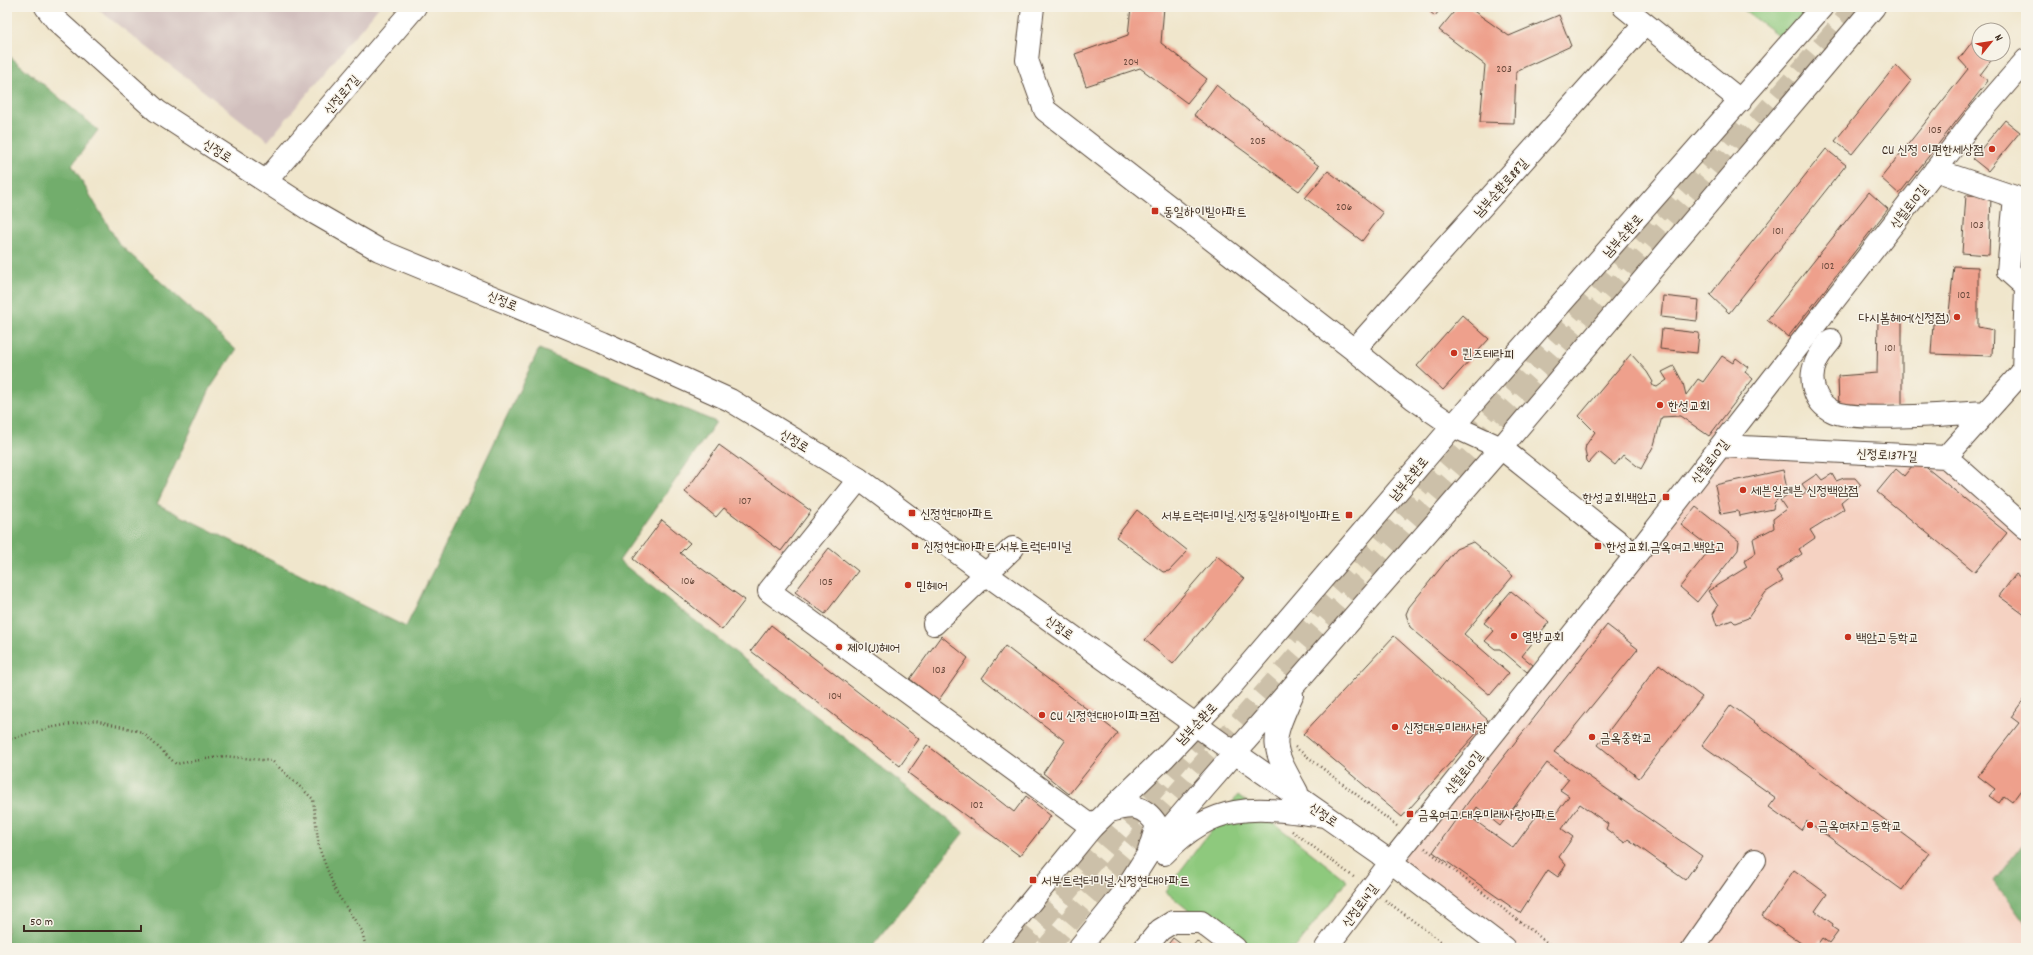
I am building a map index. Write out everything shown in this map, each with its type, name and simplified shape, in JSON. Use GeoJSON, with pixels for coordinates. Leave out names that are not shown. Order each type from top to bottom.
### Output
{"type":"FeatureCollection","features":[{"type":"Feature","properties":{"kind":"main road","name":"신정로"},"geometry":{"type":"LineString","coordinates":[[46,7],[56,20],[158,111],[313,212],[379,250],[602,342],[730,400],[859,479],[986,574],[1235,753],[1391,862],[1504,948]]}},
{"type":"Feature","properties":{"kind":"main road","name":"신정로7길"},"geometry":{"type":"LineString","coordinates":[[266,181],[415,7]]}},
{"type":"Feature","properties":{"kind":"main road"},"geometry":{"type":"LineString","coordinates":[[1033,7],[1027,60],[1045,110],[1354,350],[1414,399],[1453,426],[1501,448],[1635,555]]}},
{"type":"Feature","properties":{"kind":"main road"},"geometry":{"type":"LineString","coordinates":[[1624,7],[1741,101]]}},
{"type":"Feature","properties":{"kind":"main road","name":"남부순환로"},"geometry":{"type":"LineString","coordinates":[[993,948],[1100,820],[1165,757],[1226,692],[1453,426],[1741,101],[1822,7]]}},
{"type":"Feature","properties":{"kind":"main road"},"geometry":{"type":"LineString","coordinates":[[1122,895],[1148,854],[1302,674],[1501,448],[1874,7]]}},
{"type":"Feature","properties":{"kind":"main road","name":"남부순환로88길"},"geometry":{"type":"LineString","coordinates":[[1354,350],[1645,24]]}},
{"type":"Feature","properties":{"kind":"main road","name":"신월로10길"},"geometry":{"type":"LineString","coordinates":[[1391,862],[1721,446],[1975,119],[2026,60]]}},
{"type":"Feature","properties":{"kind":"main road"},"geometry":{"type":"LineString","coordinates":[[1935,170],[2020,198],[2008,271],[2026,288],[2023,371],[1946,456],[2026,528]]}},
{"type":"Feature","properties":{"kind":"main road"},"geometry":{"type":"LineString","coordinates":[[1832,340],[1816,361],[1811,377],[1816,398],[1832,412],[1856,417],[1986,412]]}},
{"type":"Feature","properties":{"kind":"main road","name":"신정로13가길"},"geometry":{"type":"LineString","coordinates":[[1721,446],[1946,456]]}},
{"type":"Feature","properties":{"kind":"main road"},"geometry":{"type":"LineString","coordinates":[[859,479],[769,591],[1100,820],[1124,807],[1133,807],[1151,816],[1156,826],[1148,854]]}},
{"type":"Feature","properties":{"kind":"main road"},"geometry":{"type":"LineString","coordinates":[[934,624],[1013,548]]}},
{"type":"Feature","properties":{"kind":"main road"},"geometry":{"type":"LineString","coordinates":[[1299,797],[1283,768],[1276,746],[1276,734],[1302,674]]}},
{"type":"Feature","properties":{"kind":"main road"},"geometry":{"type":"LineString","coordinates":[[1079,948],[1122,895],[1180,838],[1207,820],[1232,811],[1251,809],[1327,816]]}},
{"type":"Feature","properties":{"kind":"main road"},"geometry":{"type":"LineString","coordinates":[[1692,948],[1755,860]]}},
{"type":"Feature","properties":{"kind":"main road","name":"신정로14길"},"geometry":{"type":"LineString","coordinates":[[1326,948],[1391,862]]}},
{"type":"Feature","properties":{"kind":"main road"},"geometry":{"type":"LineString","coordinates":[[1145,948],[1160,930],[1173,922],[1201,922],[1235,948]]}},
{"type":"Feature","properties":{"kind":"path"},"geometry":{"type":"LineString","coordinates":[[7,740],[48,728],[95,720],[142,732],[176,764],[224,756],[272,761],[313,799],[319,848],[336,892],[362,931],[366,948]]}},
{"type":"Feature","properties":{"kind":"path"},"geometry":{"type":"LineString","coordinates":[[1288,829],[1450,948]]}},
{"type":"Feature","properties":{"kind":"shaded area"},"geometry":{"type":"Polygon","coordinates":[[[95,7],[379,7],[268,141],[95,7]]]}},
{"type":"Feature","properties":{"kind":"shaded area"},"geometry":{"type":"Polygon","coordinates":[[[1721,446],[1946,457],[2026,528],[2026,840],[1995,881],[2026,925],[2026,948],[1504,948],[1391,862],[1721,446]]]}},
{"type":"Feature","properties":{"kind":"green space"},"geometry":{"type":"Polygon","coordinates":[[[1740,7],[1822,7],[1790,44],[1740,7]]]}},
{"type":"Feature","properties":{"kind":"green space"},"geometry":{"type":"Polygon","coordinates":[[[7,54],[98,130],[72,165],[119,244],[236,350],[211,387],[157,504],[406,627],[539,349],[716,422],[619,561],[964,832],[871,948],[7,948],[7,54]]]}},
{"type":"Feature","properties":{"kind":"green space"},"geometry":{"type":"Polygon","coordinates":[[[1238,795],[1347,881],[1295,948],[1235,948],[1165,891],[1238,795]]]}},
{"type":"Feature","properties":{"kind":"green space"},"geometry":{"type":"Polygon","coordinates":[[[2026,840],[2026,925],[1994,881],[2026,840]]]}},
{"type":"Feature","properties":{"kind":"building"},"geometry":{"type":"Polygon","coordinates":[[[1131,7],[1164,7],[1161,43],[1207,79],[1187,103],[1140,68],[1086,86],[1075,54],[1128,35],[1131,7]]]}},
{"type":"Feature","properties":{"kind":"building"},"geometry":{"type":"Polygon","coordinates":[[[1424,7],[1442,7],[1435,16],[1424,7]]]}},
{"type":"Feature","properties":{"kind":"building"},"geometry":{"type":"Polygon","coordinates":[[[1458,7],[1468,7],[1509,36],[1559,15],[1571,46],[1516,71],[1514,123],[1480,122],[1485,65],[1439,30],[1458,7]]]}},
{"type":"Feature","properties":{"kind":"building"},"geometry":{"type":"Polygon","coordinates":[[[1971,43],[1971,62],[1990,62],[1980,75],[1988,81],[1899,194],[1881,178],[1968,69],[1959,59],[1971,43]]]}},
{"type":"Feature","properties":{"kind":"building"},"geometry":{"type":"Polygon","coordinates":[[[1896,65],[1911,81],[1852,154],[1835,141],[1896,65]]]}},
{"type":"Feature","properties":{"kind":"building"},"geometry":{"type":"Polygon","coordinates":[[[1216,85],[1319,166],[1299,191],[1194,115],[1216,85]]]}},
{"type":"Feature","properties":{"kind":"building"},"geometry":{"type":"Polygon","coordinates":[[[2005,120],[2020,132],[1988,171],[1973,159],[2005,120]]]}},
{"type":"Feature","properties":{"kind":"building"},"geometry":{"type":"Polygon","coordinates":[[[1826,149],[1846,165],[1729,313],[1710,295],[1826,149]]]}},
{"type":"Feature","properties":{"kind":"building"},"geometry":{"type":"Polygon","coordinates":[[[1328,171],[1383,213],[1362,241],[1305,198],[1328,171]]]}},
{"type":"Feature","properties":{"kind":"building"},"geometry":{"type":"Polygon","coordinates":[[[1869,192],[1888,209],[1788,337],[1767,320],[1869,192]]]}},
{"type":"Feature","properties":{"kind":"building"},"geometry":{"type":"Polygon","coordinates":[[[1966,195],[1991,196],[1989,255],[1962,253],[1966,195]]]}},
{"type":"Feature","properties":{"kind":"building"},"geometry":{"type":"Polygon","coordinates":[[[2024,225],[2026,225],[2026,264],[2020,264],[2024,225]]]}},
{"type":"Feature","properties":{"kind":"building"},"geometry":{"type":"Polygon","coordinates":[[[1954,266],[1978,267],[1978,327],[1993,330],[1992,356],[1931,354],[1933,324],[1948,322],[1954,266]]]}},
{"type":"Feature","properties":{"kind":"building"},"geometry":{"type":"Polygon","coordinates":[[[1663,296],[1699,300],[1697,321],[1661,317],[1663,296]]]}},
{"type":"Feature","properties":{"kind":"building"},"geometry":{"type":"Polygon","coordinates":[[[1462,315],[1489,339],[1443,390],[1417,366],[1462,315]]]}},
{"type":"Feature","properties":{"kind":"building"},"geometry":{"type":"Polygon","coordinates":[[[1878,319],[1902,320],[1902,407],[1839,407],[1838,376],[1877,373],[1878,319]]]}},
{"type":"Feature","properties":{"kind":"building"},"geometry":{"type":"Polygon","coordinates":[[[1662,329],[1699,333],[1697,353],[1660,349],[1662,329]]]}},
{"type":"Feature","properties":{"kind":"building","name":"한성교회"},"geometry":{"type":"Polygon","coordinates":[[[1631,354],[1647,372],[1653,382],[1651,385],[1657,387],[1667,380],[1662,372],[1674,366],[1683,383],[1686,395],[1698,379],[1703,382],[1722,356],[1733,363],[1736,358],[1748,367],[1745,372],[1753,379],[1709,436],[1680,416],[1662,417],[1654,445],[1641,469],[1623,455],[1615,465],[1599,452],[1589,463],[1587,461],[1585,450],[1586,445],[1595,432],[1579,416],[1631,354]]]}},
{"type":"Feature","properties":{"kind":"building"},"geometry":{"type":"Polygon","coordinates":[[[719,445],[811,511],[781,551],[724,508],[716,517],[685,492],[719,445]]]}},
{"type":"Feature","properties":{"kind":"building"},"geometry":{"type":"Polygon","coordinates":[[[1917,460],[2007,533],[1975,572],[1877,492],[1896,469],[1904,476],[1917,460]]]}},
{"type":"Feature","properties":{"kind":"building"},"geometry":{"type":"Polygon","coordinates":[[[1783,470],[1787,489],[1774,503],[1773,509],[1739,516],[1738,511],[1721,514],[1715,485],[1783,470]]]}},
{"type":"Feature","properties":{"kind":"building"},"geometry":{"type":"Polygon","coordinates":[[[1817,474],[1822,480],[1832,474],[1836,481],[1844,478],[1855,478],[1861,485],[1841,502],[1844,509],[1810,530],[1815,538],[1799,549],[1802,554],[1776,571],[1783,581],[1766,592],[1748,618],[1735,623],[1732,620],[1717,626],[1713,614],[1718,606],[1708,591],[1747,567],[1744,561],[1756,553],[1753,539],[1774,528],[1773,519],[1786,509],[1780,500],[1793,491],[1798,498],[1807,491],[1802,484],[1817,474]]]}},
{"type":"Feature","properties":{"kind":"building"},"geometry":{"type":"Polygon","coordinates":[[[1696,507],[1739,541],[1738,550],[1697,602],[1680,587],[1711,548],[1681,525],[1696,507]]]}},
{"type":"Feature","properties":{"kind":"building"},"geometry":{"type":"Polygon","coordinates":[[[1137,510],[1188,551],[1169,571],[1163,572],[1116,537],[1137,510]]]}},
{"type":"Feature","properties":{"kind":"building"},"geometry":{"type":"Polygon","coordinates":[[[662,520],[690,543],[680,553],[745,600],[722,630],[633,559],[662,520]]]}},
{"type":"Feature","properties":{"kind":"building"},"geometry":{"type":"Polygon","coordinates":[[[1473,542],[1513,576],[1464,634],[1509,673],[1490,695],[1410,627],[1406,614],[1409,607],[1456,549],[1473,542]]]}},
{"type":"Feature","properties":{"kind":"building"},"geometry":{"type":"Polygon","coordinates":[[[829,548],[858,571],[825,614],[795,592],[829,548]]]}},
{"type":"Feature","properties":{"kind":"building"},"geometry":{"type":"Polygon","coordinates":[[[1217,556],[1244,579],[1173,664],[1145,640],[1217,556]]]}},
{"type":"Feature","properties":{"kind":"building"},"geometry":{"type":"Polygon","coordinates":[[[2016,574],[2026,582],[2026,616],[1999,596],[2016,574]]]}},
{"type":"Feature","properties":{"kind":"building","name":"열방교회"},"geometry":{"type":"Polygon","coordinates":[[[1511,591],[1549,622],[1522,656],[1533,665],[1527,672],[1500,649],[1495,649],[1485,641],[1494,631],[1484,623],[1511,591]]]}},
{"type":"Feature","properties":{"kind":"building"},"geometry":{"type":"Polygon","coordinates":[[[771,625],[919,739],[900,766],[751,651],[771,625]]]}},
{"type":"Feature","properties":{"kind":"building"},"geometry":{"type":"Polygon","coordinates":[[[1607,625],[1638,649],[1554,752],[1702,856],[1685,880],[1628,839],[1625,843],[1606,829],[1608,824],[1580,804],[1562,829],[1573,837],[1559,857],[1566,865],[1558,877],[1548,870],[1520,913],[1433,852],[1469,801],[1607,625]],[[1547,763],[1500,826],[1477,807],[1470,817],[1513,848],[1540,811],[1552,819],[1569,796],[1560,790],[1569,779],[1547,763]]]}},
{"type":"Feature","properties":{"kind":"building"},"geometry":{"type":"Polygon","coordinates":[[[941,636],[968,658],[938,701],[910,679],[941,636]]]}},
{"type":"Feature","properties":{"kind":"building","name":"신정대우미래사랑"},"geometry":{"type":"Polygon","coordinates":[[[1394,636],[1488,720],[1402,817],[1303,734],[1394,636]]]}},
{"type":"Feature","properties":{"kind":"building"},"geometry":{"type":"Polygon","coordinates":[[[1005,646],[1118,733],[1069,794],[1043,773],[1065,741],[982,678],[1005,646]]]}},
{"type":"Feature","properties":{"kind":"building"},"geometry":{"type":"Polygon","coordinates":[[[1659,664],[1702,697],[1639,778],[1598,745],[1659,664]]]}},
{"type":"Feature","properties":{"kind":"building"},"geometry":{"type":"Polygon","coordinates":[[[2024,699],[2026,701],[2026,783],[2012,802],[2004,796],[1999,803],[1989,796],[1995,789],[1978,776],[2019,723],[2011,717],[2024,699]]]}},
{"type":"Feature","properties":{"kind":"building"},"geometry":{"type":"Polygon","coordinates":[[[1731,705],[1929,853],[1902,890],[1807,821],[1801,830],[1769,807],[1776,798],[1702,745],[1731,705]]]}},
{"type":"Feature","properties":{"kind":"building"},"geometry":{"type":"Polygon","coordinates":[[[927,745],[1014,812],[1026,796],[1051,816],[1020,856],[908,773],[927,745]]]}},
{"type":"Feature","properties":{"kind":"building"},"geometry":{"type":"Polygon","coordinates":[[[1794,870],[1827,894],[1815,911],[1833,924],[1832,927],[1838,931],[1829,943],[1822,938],[1815,948],[1808,948],[1762,916],[1794,870]]]}},
{"type":"Feature","properties":{"kind":"building"},"geometry":{"type":"Polygon","coordinates":[[[1173,938],[1186,948],[1165,948],[1173,938]]]}},
{"type":"Feature","properties":{"kind":"building"},"geometry":{"type":"Polygon","coordinates":[[[1197,941],[1205,948],[1191,948],[1197,941]]]}},
{"type":"Feature","properties":{"kind":"tunnel"},"geometry":{"type":"LineString","coordinates":[[1047,948],[1176,796],[1568,344],[1856,7]]}},
{"type":"Feature","properties":{"kind":"tunnel"},"geometry":{"type":"LineString","coordinates":[[1288,636],[1460,441],[1741,115]]}},
{"type":"Feature","properties":{"kind":"tunnel"},"geometry":{"type":"LineString","coordinates":[[1018,948],[1207,727]]}},
{"type":"Feature","properties":{"kind":"place","name":"CU 신정 이편한세상점"},"geometry":{"type":"Point","coordinates":[1992,149]}},
{"type":"Feature","properties":{"kind":"place","name":"동일하이빌아파트"},"geometry":{"type":"Point","coordinates":[1155,211]}},
{"type":"Feature","properties":{"kind":"place","name":"다시봄헤어(신정점)"},"geometry":{"type":"Point","coordinates":[1957,317]}},
{"type":"Feature","properties":{"kind":"place","name":"퀸즈테라피"},"geometry":{"type":"Point","coordinates":[1454,353]}},
{"type":"Feature","properties":{"kind":"place","name":"한성교회"},"geometry":{"type":"Point","coordinates":[1660,405]}},
{"type":"Feature","properties":{"kind":"place","name":"세븐일레븐 신정백암점"},"geometry":{"type":"Point","coordinates":[1743,490]}},
{"type":"Feature","properties":{"kind":"place","name":"한성교회.백암고"},"geometry":{"type":"Point","coordinates":[1666,497]}},
{"type":"Feature","properties":{"kind":"place","name":"신정현대아파트"},"geometry":{"type":"Point","coordinates":[912,513]}},
{"type":"Feature","properties":{"kind":"place","name":"서부트럭터미널.신정동일하이빌아파트"},"geometry":{"type":"Point","coordinates":[1349,515]}},
{"type":"Feature","properties":{"kind":"place","name":"신정현대아파트.서부트럭터미널"},"geometry":{"type":"Point","coordinates":[915,546]}},
{"type":"Feature","properties":{"kind":"place","name":"한성교회.금옥여고.백암고"},"geometry":{"type":"Point","coordinates":[1598,546]}},
{"type":"Feature","properties":{"kind":"place","name":"민헤어"},"geometry":{"type":"Point","coordinates":[908,585]}},
{"type":"Feature","properties":{"kind":"place","name":"열방교회"},"geometry":{"type":"Point","coordinates":[1514,636]}},
{"type":"Feature","properties":{"kind":"place","name":"백암고등학교"},"geometry":{"type":"Point","coordinates":[1848,637]}},
{"type":"Feature","properties":{"kind":"place","name":"제이(J)헤어"},"geometry":{"type":"Point","coordinates":[839,647]}},
{"type":"Feature","properties":{"kind":"place","name":"CU 신정현대아이파크점"},"geometry":{"type":"Point","coordinates":[1042,715]}},
{"type":"Feature","properties":{"kind":"place","name":"신정대우미래사랑"},"geometry":{"type":"Point","coordinates":[1395,727]}},
{"type":"Feature","properties":{"kind":"place","name":"금옥중학교"},"geometry":{"type":"Point","coordinates":[1592,737]}},
{"type":"Feature","properties":{"kind":"place","name":"금옥여고.대우미래사랑아파트"},"geometry":{"type":"Point","coordinates":[1410,814]}},
{"type":"Feature","properties":{"kind":"place","name":"금옥여자고등학교"},"geometry":{"type":"Point","coordinates":[1810,825]}},
{"type":"Feature","properties":{"kind":"place","name":"서부트럭터미널.신정현대아파트"},"geometry":{"type":"Point","coordinates":[1033,880]}}]}
